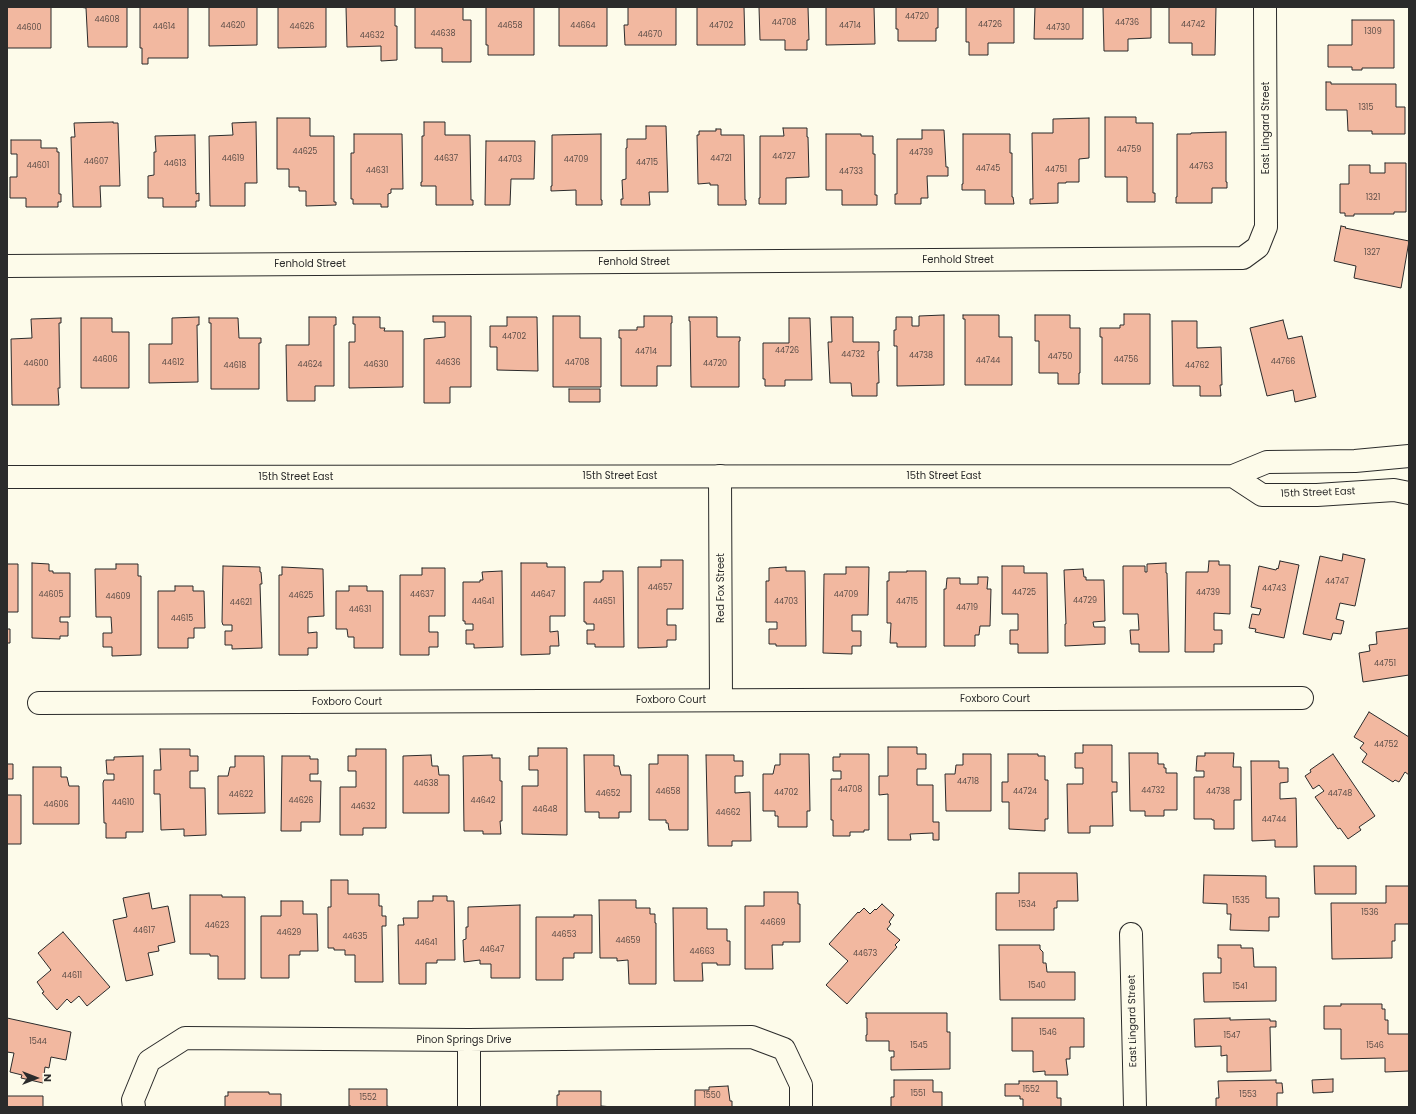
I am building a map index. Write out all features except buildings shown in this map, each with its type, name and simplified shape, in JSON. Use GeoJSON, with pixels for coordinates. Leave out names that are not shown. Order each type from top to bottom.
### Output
{"type":"FeatureCollection","features":[{"type":"Feature","properties":{"kind":"street","name":"East Lingard Street"},"geometry":{"type":"LineString","coordinates":[[1258,247],[1266,227],[1265,7]]}},
{"type":"Feature","properties":{"kind":"street","name":"Fenhold Street"},"geometry":{"type":"LineString","coordinates":[[7,266],[1244,258],[1258,247]]}},
{"type":"Feature","properties":{"kind":"street","name":"15th Street East"},"geometry":{"type":"LineString","coordinates":[[7,477],[1233,476],[1267,462],[1355,461],[1409,456]]}},
{"type":"Feature","properties":{"kind":"street","name":"Red Fox Street"},"geometry":{"type":"LineString","coordinates":[[720,476],[721,700]]}},
{"type":"Feature","properties":{"kind":"street","name":"15th Street East"},"geometry":{"type":"LineString","coordinates":[[1233,476],[1262,495],[1317,495],[1394,490],[1409,494]]}},
{"type":"Feature","properties":{"kind":"street","name":"Foxboro Court"},"geometry":{"type":"LineString","coordinates":[[39,703],[1302,698]]}},
{"type":"Feature","properties":{"kind":"street","name":"East Lingard Street"},"geometry":{"type":"LineString","coordinates":[[1131,934],[1135,1107]]}},
{"type":"Feature","properties":{"kind":"street","name":"Pinon Springs Drive"},"geometry":{"type":"LineString","coordinates":[[134,1107],[133,1100],[149,1061],[186,1038],[469,1040],[752,1037],[784,1049],[801,1085],[801,1107]]}},
{"type":"Feature","properties":{"kind":"street"},"geometry":{"type":"LineString","coordinates":[[469,1040],[469,1107]]}}]}
